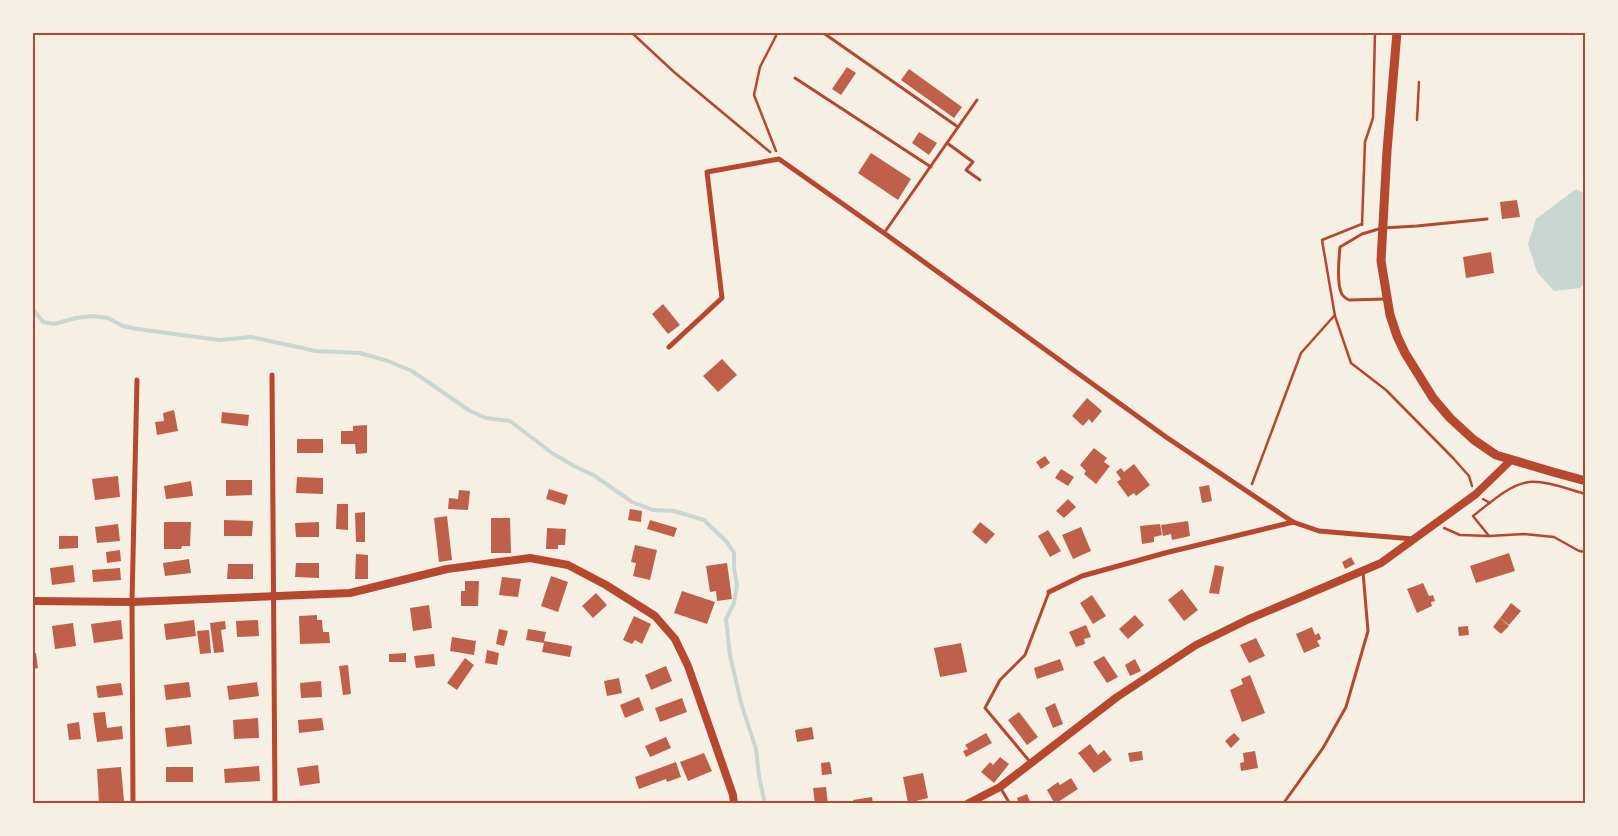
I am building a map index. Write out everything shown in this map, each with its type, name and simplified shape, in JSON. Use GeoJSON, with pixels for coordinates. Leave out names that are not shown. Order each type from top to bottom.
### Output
{"type":"FeatureCollection","features":[{"type":"Feature","properties":{"kind":"main road"},"geometry":{"type":"LineString","coordinates":[[1397,32],[1381,261],[1387,299],[1397,336],[1405,353],[1433,398],[1450,418],[1474,440],[1496,455],[1586,481]]}},
{"type":"Feature","properties":{"kind":"street"},"geometry":{"type":"LineString","coordinates":[[669,346],[722,298],[707,172],[779,159],[1166,437],[1293,522],[1319,531],[1414,539]]}},
{"type":"Feature","properties":{"kind":"street"},"geometry":{"type":"LineString","coordinates":[[272,375],[275,804]]}},
{"type":"Feature","properties":{"kind":"street"},"geometry":{"type":"LineString","coordinates":[[133,804],[132,602],[138,380]]}},
{"type":"Feature","properties":{"kind":"street"},"geometry":{"type":"LineString","coordinates":[[967,804],[1000,787],[1117,697],[1196,645],[1249,619],[1381,563],[1476,494],[1511,460]]}},
{"type":"Feature","properties":{"kind":"street"},"geometry":{"type":"LineString","coordinates":[[1050,592],[1082,576],[1165,553],[1293,522]]}},
{"type":"Feature","properties":{"kind":"street"},"geometry":{"type":"LineString","coordinates":[[32,601],[132,602],[350,593],[447,569],[530,558],[568,565],[606,585],[655,616],[676,639],[688,666],[733,795],[734,804]]}},
{"type":"Feature","properties":{"kind":"lane"},"geometry":{"type":"LineString","coordinates":[[822,32],[958,128]]}},
{"type":"Feature","properties":{"kind":"lane"},"geometry":{"type":"LineString","coordinates":[[795,78],[931,167]]}},
{"type":"Feature","properties":{"kind":"lane"},"geometry":{"type":"LineString","coordinates":[[884,233],[977,100]]}},
{"type":"Feature","properties":{"kind":"lane"},"geometry":{"type":"LineString","coordinates":[[947,143],[973,162],[966,170],[980,180]]}},
{"type":"Feature","properties":{"kind":"lane"},"geometry":{"type":"LineString","coordinates":[[1387,299],[1349,300],[1344,298],[1340,292],[1338,260],[1340,247],[1355,238],[1382,228],[1488,219]]}},
{"type":"Feature","properties":{"kind":"lane"},"geometry":{"type":"LineString","coordinates":[[1283,804],[1322,748],[1346,706],[1368,631],[1363,572]]}},
{"type":"Feature","properties":{"kind":"lane"},"geometry":{"type":"LineString","coordinates":[[1032,763],[985,708],[1000,680],[1025,655],[1050,592]]}},
{"type":"Feature","properties":{"kind":"lane"},"geometry":{"type":"LineString","coordinates":[[1000,787],[1010,804]]}},
{"type":"Feature","properties":{"kind":"path"},"geometry":{"type":"LineString","coordinates":[[631,32],[674,72],[779,159]]}},
{"type":"Feature","properties":{"kind":"path"},"geometry":{"type":"LineString","coordinates":[[778,32],[760,67],[754,95],[779,159]]}},
{"type":"Feature","properties":{"kind":"path"},"geometry":{"type":"LineString","coordinates":[[1355,238],[1362,224],[1364,142],[1373,118],[1375,32]]}},
{"type":"Feature","properties":{"kind":"path"},"geometry":{"type":"LineString","coordinates":[[1417,120],[1419,82]]}},
{"type":"Feature","properties":{"kind":"path"},"geometry":{"type":"LineString","coordinates":[[1362,224],[1322,240],[1335,316],[1351,363],[1386,390],[1469,476],[1476,494],[1490,503]]}},
{"type":"Feature","properties":{"kind":"path"},"geometry":{"type":"LineString","coordinates":[[1249,492],[1301,354],[1335,316]]}},
{"type":"Feature","properties":{"kind":"path"},"geometry":{"type":"LineString","coordinates":[[1489,536],[1473,516],[1510,490],[1528,482],[1539,482],[1586,494]]}},
{"type":"Feature","properties":{"kind":"path"},"geometry":{"type":"LineString","coordinates":[[1435,524],[1460,535],[1524,534],[1554,537],[1579,551],[1586,552]]}},
{"type":"Feature","properties":{"kind":"shaded area"},"geometry":{"type":"Polygon","coordinates":[[[1576,189],[1585,194],[1585,283],[1580,288],[1554,291],[1537,272],[1528,244],[1536,219],[1576,189]]]}},
{"type":"Feature","properties":{"kind":"building"},"geometry":{"type":"Polygon","coordinates":[[[847,67],[856,73],[841,95],[832,89],[847,67]]]}},
{"type":"Feature","properties":{"kind":"building"},"geometry":{"type":"Polygon","coordinates":[[[909,69],[962,107],[954,118],[901,80],[909,69]]]}},
{"type":"Feature","properties":{"kind":"building"},"geometry":{"type":"Polygon","coordinates":[[[919,132],[937,143],[929,155],[912,143],[919,132]]]}},
{"type":"Feature","properties":{"kind":"building"},"geometry":{"type":"Polygon","coordinates":[[[871,153],[911,179],[898,200],[858,173],[871,153]]]}},
{"type":"Feature","properties":{"kind":"building"},"geometry":{"type":"Polygon","coordinates":[[[1517,200],[1520,217],[1502,219],[1500,202],[1517,200]]]}},
{"type":"Feature","properties":{"kind":"building"},"geometry":{"type":"Polygon","coordinates":[[[1491,252],[1494,273],[1466,278],[1463,257],[1491,252]]]}},
{"type":"Feature","properties":{"kind":"building"},"geometry":{"type":"Polygon","coordinates":[[[663,304],[680,325],[668,334],[652,314],[663,304]]]}},
{"type":"Feature","properties":{"kind":"building"},"geometry":{"type":"Polygon","coordinates":[[[722,359],[737,375],[718,392],[703,376],[722,359]]]}},
{"type":"Feature","properties":{"kind":"building"},"geometry":{"type":"Polygon","coordinates":[[[1087,398],[1102,411],[1092,423],[1089,419],[1083,426],[1072,416],[1087,398]]]}},
{"type":"Feature","properties":{"kind":"building"},"geometry":{"type":"Polygon","coordinates":[[[174,410],[178,431],[157,435],[155,422],[164,421],[163,413],[174,410]]]}},
{"type":"Feature","properties":{"kind":"building"},"geometry":{"type":"Polygon","coordinates":[[[222,412],[249,415],[248,426],[221,423],[222,412]]]}},
{"type":"Feature","properties":{"kind":"building"},"geometry":{"type":"Polygon","coordinates":[[[367,425],[367,453],[356,454],[355,444],[341,444],[341,431],[353,431],[353,426],[367,425]]]}},
{"type":"Feature","properties":{"kind":"building"},"geometry":{"type":"Polygon","coordinates":[[[297,439],[323,439],[323,453],[297,453],[297,439]]]}},
{"type":"Feature","properties":{"kind":"building"},"geometry":{"type":"Polygon","coordinates":[[[1094,448],[1107,458],[1104,462],[1110,466],[1096,484],[1084,474],[1086,471],[1080,465],[1094,448]]]}},
{"type":"Feature","properties":{"kind":"building"},"geometry":{"type":"Polygon","coordinates":[[[1045,456],[1050,463],[1041,469],[1036,462],[1045,456]]]}},
{"type":"Feature","properties":{"kind":"building"},"geometry":{"type":"Polygon","coordinates":[[[1134,464],[1150,485],[1136,496],[1134,493],[1128,497],[1117,482],[1121,479],[1116,472],[1121,468],[1124,472],[1134,464]]]}},
{"type":"Feature","properties":{"kind":"building"},"geometry":{"type":"Polygon","coordinates":[[[1061,469],[1074,477],[1068,486],[1055,478],[1061,469]]]}},
{"type":"Feature","properties":{"kind":"building"},"geometry":{"type":"Polygon","coordinates":[[[118,476],[120,497],[95,500],[92,479],[118,476]]]}},
{"type":"Feature","properties":{"kind":"building"},"geometry":{"type":"Polygon","coordinates":[[[297,477],[323,478],[323,494],[296,493],[297,477]]]}},
{"type":"Feature","properties":{"kind":"building"},"geometry":{"type":"Polygon","coordinates":[[[226,480],[252,480],[252,495],[226,496],[226,480]]]}},
{"type":"Feature","properties":{"kind":"building"},"geometry":{"type":"Polygon","coordinates":[[[191,481],[193,496],[166,499],[164,486],[191,481]]]}},
{"type":"Feature","properties":{"kind":"building"},"geometry":{"type":"Polygon","coordinates":[[[1209,485],[1212,501],[1202,503],[1199,487],[1209,485]]]}},
{"type":"Feature","properties":{"kind":"building"},"geometry":{"type":"Polygon","coordinates":[[[549,489],[568,495],[565,505],[546,499],[549,489]]]}},
{"type":"Feature","properties":{"kind":"building"},"geometry":{"type":"Polygon","coordinates":[[[459,490],[470,491],[468,510],[448,509],[449,498],[458,499],[459,490]]]}},
{"type":"Feature","properties":{"kind":"building"},"geometry":{"type":"Polygon","coordinates":[[[1068,499],[1076,507],[1064,518],[1056,511],[1068,499]]]}},
{"type":"Feature","properties":{"kind":"building"},"geometry":{"type":"Polygon","coordinates":[[[337,504],[348,504],[348,530],[336,529],[337,504]]]}},
{"type":"Feature","properties":{"kind":"building"},"geometry":{"type":"Polygon","coordinates":[[[630,509],[642,511],[641,522],[628,520],[630,509]]]}},
{"type":"Feature","properties":{"kind":"building"},"geometry":{"type":"Polygon","coordinates":[[[365,512],[365,542],[356,542],[355,513],[365,512]]]}},
{"type":"Feature","properties":{"kind":"building"},"geometry":{"type":"Polygon","coordinates":[[[447,516],[452,560],[439,562],[434,518],[447,516]]]}},
{"type":"Feature","properties":{"kind":"building"},"geometry":{"type":"Polygon","coordinates":[[[491,518],[510,518],[511,553],[491,553],[491,518]]]}},
{"type":"Feature","properties":{"kind":"building"},"geometry":{"type":"Polygon","coordinates":[[[224,520],[253,521],[252,536],[224,536],[224,520]]]}},
{"type":"Feature","properties":{"kind":"building"},"geometry":{"type":"Polygon","coordinates":[[[650,520],[677,528],[674,537],[647,529],[650,520]]]}},
{"type":"Feature","properties":{"kind":"building"},"geometry":{"type":"Polygon","coordinates":[[[1188,521],[1190,536],[1172,540],[1171,534],[1163,536],[1161,525],[1188,521]]]}},
{"type":"Feature","properties":{"kind":"building"},"geometry":{"type":"Polygon","coordinates":[[[164,522],[191,522],[190,546],[182,546],[181,549],[164,549],[164,522]]]}},
{"type":"Feature","properties":{"kind":"building"},"geometry":{"type":"Polygon","coordinates":[[[319,522],[319,537],[296,537],[295,523],[319,522]]]}},
{"type":"Feature","properties":{"kind":"building"},"geometry":{"type":"Polygon","coordinates":[[[980,522],[995,534],[986,544],[972,532],[980,522]]]}},
{"type":"Feature","properties":{"kind":"building"},"geometry":{"type":"Polygon","coordinates":[[[118,524],[120,541],[97,543],[95,527],[118,524]]]}},
{"type":"Feature","properties":{"kind":"building"},"geometry":{"type":"Polygon","coordinates":[[[1160,524],[1162,535],[1154,537],[1154,542],[1142,544],[1140,526],[1160,524]]]}},
{"type":"Feature","properties":{"kind":"building"},"geometry":{"type":"Polygon","coordinates":[[[1081,527],[1091,551],[1073,559],[1062,535],[1081,527]]]}},
{"type":"Feature","properties":{"kind":"building"},"geometry":{"type":"Polygon","coordinates":[[[547,528],[566,529],[565,545],[558,545],[558,549],[546,549],[547,528]]]}},
{"type":"Feature","properties":{"kind":"building"},"geometry":{"type":"Polygon","coordinates":[[[1048,530],[1061,551],[1050,557],[1038,536],[1048,530]]]}},
{"type":"Feature","properties":{"kind":"building"},"geometry":{"type":"Polygon","coordinates":[[[59,536],[78,536],[78,548],[59,549],[59,536]]]}},
{"type":"Feature","properties":{"kind":"building"},"geometry":{"type":"Polygon","coordinates":[[[635,545],[657,550],[650,580],[633,576],[636,563],[631,562],[635,545]]]}},
{"type":"Feature","properties":{"kind":"building"},"geometry":{"type":"Polygon","coordinates":[[[120,550],[121,561],[107,563],[106,552],[120,550]]]}},
{"type":"Feature","properties":{"kind":"building"},"geometry":{"type":"Polygon","coordinates":[[[1509,553],[1515,571],[1476,583],[1470,566],[1509,553]]]}},
{"type":"Feature","properties":{"kind":"building"},"geometry":{"type":"Polygon","coordinates":[[[356,554],[368,555],[368,579],[355,579],[356,554]]]}},
{"type":"Feature","properties":{"kind":"building"},"geometry":{"type":"Polygon","coordinates":[[[1351,557],[1355,564],[1345,569],[1342,562],[1351,557]]]}},
{"type":"Feature","properties":{"kind":"building"},"geometry":{"type":"Polygon","coordinates":[[[189,559],[191,573],[165,576],[163,563],[189,559]]]}},
{"type":"Feature","properties":{"kind":"building"},"geometry":{"type":"Polygon","coordinates":[[[296,563],[319,563],[319,578],[295,577],[296,563]]]}},
{"type":"Feature","properties":{"kind":"building"},"geometry":{"type":"Polygon","coordinates":[[[727,563],[732,599],[717,601],[716,591],[710,592],[706,566],[727,563]]]}},
{"type":"Feature","properties":{"kind":"building"},"geometry":{"type":"Polygon","coordinates":[[[228,564],[253,564],[253,579],[227,579],[228,564]]]}},
{"type":"Feature","properties":{"kind":"building"},"geometry":{"type":"Polygon","coordinates":[[[73,565],[75,582],[52,585],[50,568],[73,565]]]}},
{"type":"Feature","properties":{"kind":"building"},"geometry":{"type":"Polygon","coordinates":[[[1215,565],[1224,567],[1219,594],[1209,593],[1215,565]]]}},
{"type":"Feature","properties":{"kind":"building"},"geometry":{"type":"Polygon","coordinates":[[[120,568],[121,580],[93,582],[92,570],[120,568]]]}},
{"type":"Feature","properties":{"kind":"building"},"geometry":{"type":"Polygon","coordinates":[[[551,576],[568,582],[558,612],[541,606],[551,576]]]}},
{"type":"Feature","properties":{"kind":"building"},"geometry":{"type":"Polygon","coordinates":[[[502,577],[521,579],[518,597],[499,595],[502,577]]]}},
{"type":"Feature","properties":{"kind":"building"},"geometry":{"type":"Polygon","coordinates":[[[465,581],[479,581],[478,606],[461,606],[461,591],[465,591],[465,581]]]}},
{"type":"Feature","properties":{"kind":"building"},"geometry":{"type":"Polygon","coordinates":[[[1423,583],[1429,596],[1433,595],[1435,601],[1431,602],[1432,606],[1417,613],[1407,589],[1423,583]]]}},
{"type":"Feature","properties":{"kind":"building"},"geometry":{"type":"Polygon","coordinates":[[[1182,589],[1198,610],[1184,621],[1168,600],[1182,589]]]}},
{"type":"Feature","properties":{"kind":"building"},"geometry":{"type":"Polygon","coordinates":[[[682,591],[715,602],[707,624],[674,613],[682,591]]]}},
{"type":"Feature","properties":{"kind":"building"},"geometry":{"type":"Polygon","coordinates":[[[596,593],[607,605],[593,618],[582,606],[596,593]]]}},
{"type":"Feature","properties":{"kind":"building"},"geometry":{"type":"Polygon","coordinates":[[[1092,595],[1106,616],[1093,624],[1080,603],[1092,595]]]}},
{"type":"Feature","properties":{"kind":"building"},"geometry":{"type":"Polygon","coordinates":[[[1511,603],[1521,611],[1509,625],[1500,618],[1511,603]]]}},
{"type":"Feature","properties":{"kind":"building"},"geometry":{"type":"Polygon","coordinates":[[[429,605],[432,628],[413,631],[410,608],[429,605]]]}},
{"type":"Feature","properties":{"kind":"building"},"geometry":{"type":"Polygon","coordinates":[[[317,615],[317,620],[322,620],[323,632],[329,632],[330,643],[300,644],[299,616],[317,615]]]}},
{"type":"Feature","properties":{"kind":"building"},"geometry":{"type":"Polygon","coordinates":[[[1135,615],[1144,625],[1128,639],[1119,629],[1135,615]]]}},
{"type":"Feature","properties":{"kind":"building"},"geometry":{"type":"Polygon","coordinates":[[[634,616],[651,624],[642,644],[635,640],[632,644],[623,640],[634,616]]]}},
{"type":"Feature","properties":{"kind":"building"},"geometry":{"type":"Polygon","coordinates":[[[1500,618],[1509,626],[1501,634],[1493,627],[1500,618]]]}},
{"type":"Feature","properties":{"kind":"building"},"geometry":{"type":"Polygon","coordinates":[[[121,620],[123,639],[94,643],[91,624],[121,620]]]}},
{"type":"Feature","properties":{"kind":"building"},"geometry":{"type":"Polygon","coordinates":[[[194,620],[196,636],[166,640],[164,624],[194,620]]]}},
{"type":"Feature","properties":{"kind":"building"},"geometry":{"type":"Polygon","coordinates":[[[258,620],[259,636],[237,637],[236,621],[258,620]]]}},
{"type":"Feature","properties":{"kind":"building"},"geometry":{"type":"Polygon","coordinates":[[[225,621],[226,629],[221,630],[224,652],[214,653],[210,623],[225,621]]]}},
{"type":"Feature","properties":{"kind":"building"},"geometry":{"type":"Polygon","coordinates":[[[73,623],[76,646],[55,649],[52,626],[73,623]]]}},
{"type":"Feature","properties":{"kind":"building"},"geometry":{"type":"Polygon","coordinates":[[[1086,625],[1091,637],[1084,639],[1085,644],[1076,647],[1069,632],[1086,625]]]}},
{"type":"Feature","properties":{"kind":"building"},"geometry":{"type":"Polygon","coordinates":[[[1468,626],[1469,635],[1459,636],[1458,627],[1468,626]]]}},
{"type":"Feature","properties":{"kind":"building"},"geometry":{"type":"Polygon","coordinates":[[[1312,627],[1315,635],[1319,633],[1321,639],[1317,641],[1320,646],[1304,653],[1296,634],[1312,627]]]}},
{"type":"Feature","properties":{"kind":"building"},"geometry":{"type":"Polygon","coordinates":[[[499,629],[508,631],[504,646],[496,644],[499,629]]]}},
{"type":"Feature","properties":{"kind":"building"},"geometry":{"type":"Polygon","coordinates":[[[528,629],[546,632],[544,641],[572,646],[570,657],[542,652],[544,643],[526,640],[528,629]]]}},
{"type":"Feature","properties":{"kind":"building"},"geometry":{"type":"Polygon","coordinates":[[[209,630],[211,653],[200,654],[197,631],[209,630]]]}},
{"type":"Feature","properties":{"kind":"building"},"geometry":{"type":"Polygon","coordinates":[[[452,637],[476,641],[474,655],[450,651],[452,637]]]}},
{"type":"Feature","properties":{"kind":"building"},"geometry":{"type":"Polygon","coordinates":[[[1256,638],[1265,656],[1249,663],[1240,645],[1256,638]]]}},
{"type":"Feature","properties":{"kind":"building"},"geometry":{"type":"Polygon","coordinates":[[[961,643],[967,672],[940,677],[934,648],[961,643]]]}},
{"type":"Feature","properties":{"kind":"building"},"geometry":{"type":"Polygon","coordinates":[[[487,650],[499,653],[497,665],[485,663],[487,650]]]}},
{"type":"Feature","properties":{"kind":"building"},"geometry":{"type":"Polygon","coordinates":[[[32,653],[36,653],[38,668],[32,669],[32,653]]]}},
{"type":"Feature","properties":{"kind":"building"},"geometry":{"type":"Polygon","coordinates":[[[406,653],[406,662],[389,662],[389,654],[406,653]]]}},
{"type":"Feature","properties":{"kind":"building"},"geometry":{"type":"Polygon","coordinates":[[[434,654],[435,666],[416,668],[414,656],[434,654]]]}},
{"type":"Feature","properties":{"kind":"building"},"geometry":{"type":"Polygon","coordinates":[[[1104,656],[1118,677],[1107,683],[1093,662],[1104,656]]]}},
{"type":"Feature","properties":{"kind":"building"},"geometry":{"type":"Polygon","coordinates":[[[465,658],[474,665],[457,690],[447,683],[465,658]]]}},
{"type":"Feature","properties":{"kind":"building"},"geometry":{"type":"Polygon","coordinates":[[[1060,659],[1064,670],[1037,679],[1034,668],[1060,659]]]}},
{"type":"Feature","properties":{"kind":"building"},"geometry":{"type":"Polygon","coordinates":[[[1135,659],[1141,671],[1130,676],[1125,665],[1135,659]]]}},
{"type":"Feature","properties":{"kind":"building"},"geometry":{"type":"Polygon","coordinates":[[[348,665],[351,694],[343,695],[339,666],[348,665]]]}},
{"type":"Feature","properties":{"kind":"building"},"geometry":{"type":"Polygon","coordinates":[[[666,666],[672,681],[651,690],[645,675],[666,666]]]}},
{"type":"Feature","properties":{"kind":"building"},"geometry":{"type":"Polygon","coordinates":[[[1250,675],[1265,713],[1242,722],[1230,690],[1243,684],[1241,679],[1250,675]]]}},
{"type":"Feature","properties":{"kind":"building"},"geometry":{"type":"Polygon","coordinates":[[[619,678],[622,693],[607,696],[604,681],[619,678]]]}},
{"type":"Feature","properties":{"kind":"building"},"geometry":{"type":"Polygon","coordinates":[[[321,681],[322,697],[301,698],[300,683],[321,681]]]}},
{"type":"Feature","properties":{"kind":"building"},"geometry":{"type":"Polygon","coordinates":[[[189,682],[191,697],[166,700],[164,685],[189,682]]]}},
{"type":"Feature","properties":{"kind":"building"},"geometry":{"type":"Polygon","coordinates":[[[257,682],[259,696],[229,700],[227,686],[257,682]]]}},
{"type":"Feature","properties":{"kind":"building"},"geometry":{"type":"Polygon","coordinates":[[[121,683],[123,695],[98,698],[96,686],[121,683]]]}},
{"type":"Feature","properties":{"kind":"building"},"geometry":{"type":"Polygon","coordinates":[[[639,697],[644,710],[625,718],[620,705],[639,697]]]}},
{"type":"Feature","properties":{"kind":"building"},"geometry":{"type":"Polygon","coordinates":[[[682,698],[687,712],[660,722],[655,708],[682,698]]]}},
{"type":"Feature","properties":{"kind":"building"},"geometry":{"type":"Polygon","coordinates":[[[1055,703],[1063,724],[1053,728],[1045,708],[1055,703]]]}},
{"type":"Feature","properties":{"kind":"building"},"geometry":{"type":"Polygon","coordinates":[[[105,712],[107,728],[122,726],[123,739],[97,742],[93,713],[105,712]]]}},
{"type":"Feature","properties":{"kind":"building"},"geometry":{"type":"Polygon","coordinates":[[[1019,712],[1038,737],[1027,745],[1008,720],[1019,712]]]}},
{"type":"Feature","properties":{"kind":"building"},"geometry":{"type":"Polygon","coordinates":[[[258,718],[259,738],[234,739],[233,720],[258,718]]]}},
{"type":"Feature","properties":{"kind":"building"},"geometry":{"type":"Polygon","coordinates":[[[322,718],[324,730],[299,733],[298,720],[322,718]]]}},
{"type":"Feature","properties":{"kind":"building"},"geometry":{"type":"Polygon","coordinates":[[[79,722],[81,739],[69,740],[67,724],[79,722]]]}},
{"type":"Feature","properties":{"kind":"building"},"geometry":{"type":"Polygon","coordinates":[[[190,725],[192,744],[167,747],[165,728],[190,725]]]}},
{"type":"Feature","properties":{"kind":"building"},"geometry":{"type":"Polygon","coordinates":[[[812,727],[814,739],[797,742],[795,730],[812,727]]]}},
{"type":"Feature","properties":{"kind":"building"},"geometry":{"type":"Polygon","coordinates":[[[986,733],[992,743],[966,757],[963,751],[968,749],[965,745],[986,733]]]}},
{"type":"Feature","properties":{"kind":"building"},"geometry":{"type":"Polygon","coordinates":[[[1234,733],[1240,739],[1231,748],[1225,741],[1234,733]]]}},
{"type":"Feature","properties":{"kind":"building"},"geometry":{"type":"Polygon","coordinates":[[[666,737],[671,748],[650,757],[645,746],[666,737]]]}},
{"type":"Feature","properties":{"kind":"building"},"geometry":{"type":"Polygon","coordinates":[[[1090,744],[1098,755],[1104,750],[1112,760],[1094,773],[1078,753],[1090,744]]]}},
{"type":"Feature","properties":{"kind":"building"},"geometry":{"type":"Polygon","coordinates":[[[1142,751],[1143,760],[1130,762],[1128,753],[1142,751]]]}},
{"type":"Feature","properties":{"kind":"building"},"geometry":{"type":"Polygon","coordinates":[[[1255,751],[1258,768],[1241,771],[1240,763],[1244,762],[1243,753],[1255,751]]]}},
{"type":"Feature","properties":{"kind":"building"},"geometry":{"type":"Polygon","coordinates":[[[704,753],[712,771],[688,781],[680,762],[704,753]]]}},
{"type":"Feature","properties":{"kind":"building"},"geometry":{"type":"Polygon","coordinates":[[[1000,757],[1009,764],[994,783],[981,772],[990,762],[993,765],[1000,757]]]}},
{"type":"Feature","properties":{"kind":"building"},"geometry":{"type":"Polygon","coordinates":[[[676,762],[681,777],[667,782],[666,779],[639,789],[635,777],[676,762]]]}},
{"type":"Feature","properties":{"kind":"building"},"geometry":{"type":"Polygon","coordinates":[[[830,762],[832,774],[822,775],[821,763],[830,762]]]}},
{"type":"Feature","properties":{"kind":"building"},"geometry":{"type":"Polygon","coordinates":[[[318,765],[320,783],[300,786],[297,768],[318,765]]]}},
{"type":"Feature","properties":{"kind":"building"},"geometry":{"type":"Polygon","coordinates":[[[259,766],[260,781],[225,783],[224,769],[259,766]]]}},
{"type":"Feature","properties":{"kind":"building"},"geometry":{"type":"Polygon","coordinates":[[[121,767],[124,801],[99,803],[97,769],[121,767]]]}},
{"type":"Feature","properties":{"kind":"building"},"geometry":{"type":"Polygon","coordinates":[[[166,767],[193,767],[193,782],[166,782],[166,767]]]}},
{"type":"Feature","properties":{"kind":"building"},"geometry":{"type":"Polygon","coordinates":[[[923,773],[928,798],[908,803],[903,777],[923,773]]]}},
{"type":"Feature","properties":{"kind":"building"},"geometry":{"type":"Polygon","coordinates":[[[1071,778],[1078,789],[1055,804],[1047,790],[1058,782],[1060,785],[1071,778]]]}},
{"type":"Feature","properties":{"kind":"building"},"geometry":{"type":"Polygon","coordinates":[[[826,787],[828,804],[815,804],[813,788],[826,787]]]}},
{"type":"Feature","properties":{"kind":"building"},"geometry":{"type":"Polygon","coordinates":[[[1027,794],[1031,804],[1019,804],[1017,798],[1027,794]]]}},
{"type":"Feature","properties":{"kind":"building"},"geometry":{"type":"Polygon","coordinates":[[[872,797],[873,804],[854,804],[853,800],[872,797]]]}},
{"type":"Feature","properties":{"kind":"waterway"},"geometry":{"type":"LineString","coordinates":[[32,308],[43,322],[54,324],[93,316],[108,318],[123,326],[137,329],[219,340],[251,337],[316,351],[360,353],[388,361],[412,371],[470,411],[486,418],[510,421],[552,453],[595,476],[632,502],[653,510],[674,511],[704,520],[727,542],[734,553],[737,585],[734,603],[726,619],[730,655],[741,703],[756,749],[765,804]]}}]}
